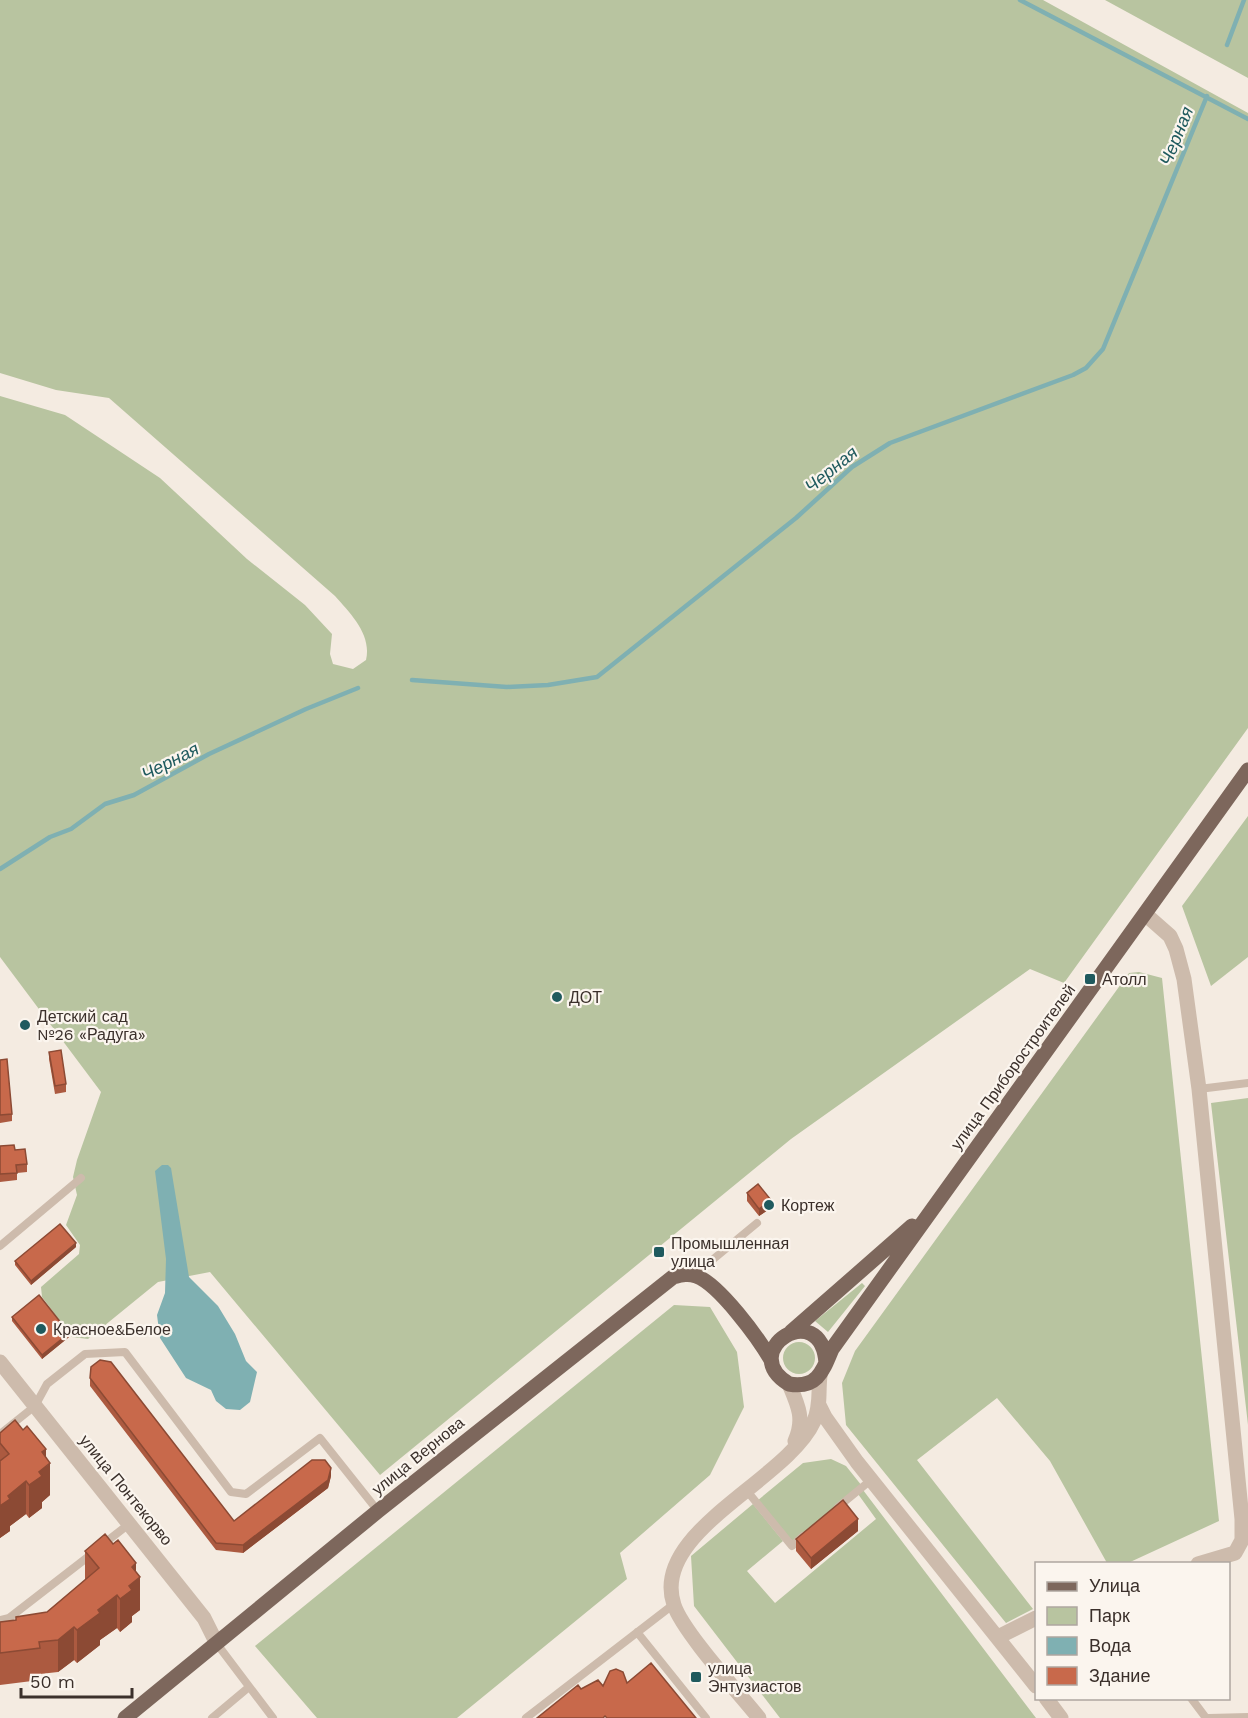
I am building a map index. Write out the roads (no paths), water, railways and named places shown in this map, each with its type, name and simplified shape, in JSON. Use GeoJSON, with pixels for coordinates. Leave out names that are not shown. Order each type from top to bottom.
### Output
{"type":"FeatureCollection","features":[{"type":"Feature","properties":{"kind":"main road","name":"улица Приборостроителей"},"geometry":{"type":"LineString","coordinates":[[823,1370],[832,1349],[932,1208],[1248,771]]}},
{"type":"Feature","properties":{"kind":"main road","name":"улица Приборостроителей"},"geometry":{"type":"LineString","coordinates":[[787,1334],[932,1208]]}},
{"type":"Feature","properties":{"kind":"main road"},"geometry":{"type":"LineString","coordinates":[[694,1275],[704,1280],[738,1315],[771,1360],[777,1374],[789,1384],[810,1384],[823,1370],[825,1350],[820,1340],[810,1333],[787,1334],[761,1329],[738,1315]]}},
{"type":"Feature","properties":{"kind":"main road","name":"улица Вернова"},"geometry":{"type":"LineString","coordinates":[[125,1718],[656,1288],[673,1277],[694,1275]]}},
{"type":"Feature","properties":{"kind":"main road"},"geometry":{"type":"LineString","coordinates":[[771,1360],[776,1343],[787,1334]]}},
{"type":"Feature","properties":{"kind":"street"},"geometry":{"type":"LineString","coordinates":[[1145,914],[1170,936],[1184,979],[1199,1089],[1242,1519],[1242,1551],[1202,1562]]}},
{"type":"Feature","properties":{"kind":"street","name":"улица Понтекорво"},"geometry":{"type":"LineString","coordinates":[[0,1362],[204,1618],[218,1644]]}},
{"type":"Feature","properties":{"kind":"street"},"geometry":{"type":"LineString","coordinates":[[759,1718],[689,1630],[674,1604],[672,1574],[681,1552],[708,1522],[789,1454],[814,1422],[819,1405],[823,1370]]}},
{"type":"Feature","properties":{"kind":"street"},"geometry":{"type":"LineString","coordinates":[[789,1384],[800,1409],[801,1423],[789,1454]]}},
{"type":"Feature","properties":{"kind":"street"},"geometry":{"type":"LineString","coordinates":[[819,1405],[825,1417],[871,1480],[1035,1685]]}},
{"type":"Feature","properties":{"kind":"street"},"geometry":{"type":"LineString","coordinates":[[998,1637],[1035,1618]]}},
{"type":"Feature","properties":{"kind":"street"},"geometry":{"type":"LineString","coordinates":[[1048,1700],[1061,1718]]}},
{"type":"Feature","properties":{"kind":"lane"},"geometry":{"type":"LineString","coordinates":[[1199,1089],[1248,1083]]}},
{"type":"Feature","properties":{"kind":"lane"},"geometry":{"type":"LineString","coordinates":[[0,1246],[81,1178]]}},
{"type":"Feature","properties":{"kind":"lane"},"geometry":{"type":"LineString","coordinates":[[694,1275],[756,1223]]}},
{"type":"Feature","properties":{"kind":"lane"},"geometry":{"type":"LineString","coordinates":[[0,1434],[35,1406],[47,1384],[85,1354],[125,1352],[231,1492],[246,1494],[320,1438],[378,1511]]}},
{"type":"Feature","properties":{"kind":"lane"},"geometry":{"type":"LineString","coordinates":[[827,1516],[871,1480]]}},
{"type":"Feature","properties":{"kind":"lane"},"geometry":{"type":"LineString","coordinates":[[747,1491],[792,1546],[810,1531]]}},
{"type":"Feature","properties":{"kind":"lane"},"geometry":{"type":"LineString","coordinates":[[0,1620],[9,1618],[129,1524]]}},
{"type":"Feature","properties":{"kind":"lane"},"geometry":{"type":"LineString","coordinates":[[526,1718],[674,1604]]}},
{"type":"Feature","properties":{"kind":"lane"},"geometry":{"type":"LineString","coordinates":[[637,1632],[706,1718]]}},
{"type":"Feature","properties":{"kind":"lane"},"geometry":{"type":"LineString","coordinates":[[218,1644],[273,1718]]}},
{"type":"Feature","properties":{"kind":"lane"},"geometry":{"type":"LineString","coordinates":[[212,1718],[249,1687]]}},
{"type":"Feature","properties":{"kind":"lane"},"geometry":{"type":"LineString","coordinates":[[1193,1700],[1208,1718],[1248,1717]]}},
{"type":"Feature","properties":{"kind":"water"},"geometry":{"type":"Polygon","coordinates":[[[162,1165],[168,1165],[171,1168],[189,1277],[218,1306],[235,1334],[246,1361],[257,1372],[250,1402],[240,1410],[226,1409],[216,1401],[211,1390],[186,1378],[160,1338],[157,1315],[165,1293],[166,1259],[155,1171],[162,1165]]]}},
{"type":"Feature","properties":{"kind":"waterway"},"geometry":{"type":"LineString","coordinates":[[1020,0],[1248,119]]}},
{"type":"Feature","properties":{"kind":"waterway","name":"Черная"},"geometry":{"type":"LineString","coordinates":[[1227,45],[1244,0]]}},
{"type":"Feature","properties":{"kind":"waterway","name":"Черная"},"geometry":{"type":"LineString","coordinates":[[412,680],[507,687],[548,685],[597,677],[796,518],[852,467],[890,443],[1073,375],[1086,368],[1103,349],[1207,96]]}},
{"type":"Feature","properties":{"kind":"waterway","name":"Черная"},"geometry":{"type":"LineString","coordinates":[[0,869],[50,837],[71,829],[105,804],[134,795],[209,754],[306,709],[358,688]]}},
{"type":"Feature","properties":{"kind":"place","name":"Атолл"},"geometry":{"type":"Point","coordinates":[1090,979]}},
{"type":"Feature","properties":{"kind":"place","name":"ДОТ"},"geometry":{"type":"Point","coordinates":[557,997]}},
{"type":"Feature","properties":{"kind":"place","name":"Детский сад №26 «Радуга»"},"geometry":{"type":"Point","coordinates":[25,1025]}},
{"type":"Feature","properties":{"kind":"place","name":"Кортеж"},"geometry":{"type":"Point","coordinates":[769,1205]}},
{"type":"Feature","properties":{"kind":"place","name":"Промышленная улица"},"geometry":{"type":"Point","coordinates":[659,1252]}},
{"type":"Feature","properties":{"kind":"place","name":"Красное&Белое"},"geometry":{"type":"Point","coordinates":[41,1329]}},
{"type":"Feature","properties":{"kind":"place","name":"улица Энтузиастов"},"geometry":{"type":"Point","coordinates":[696,1677]}}]}
